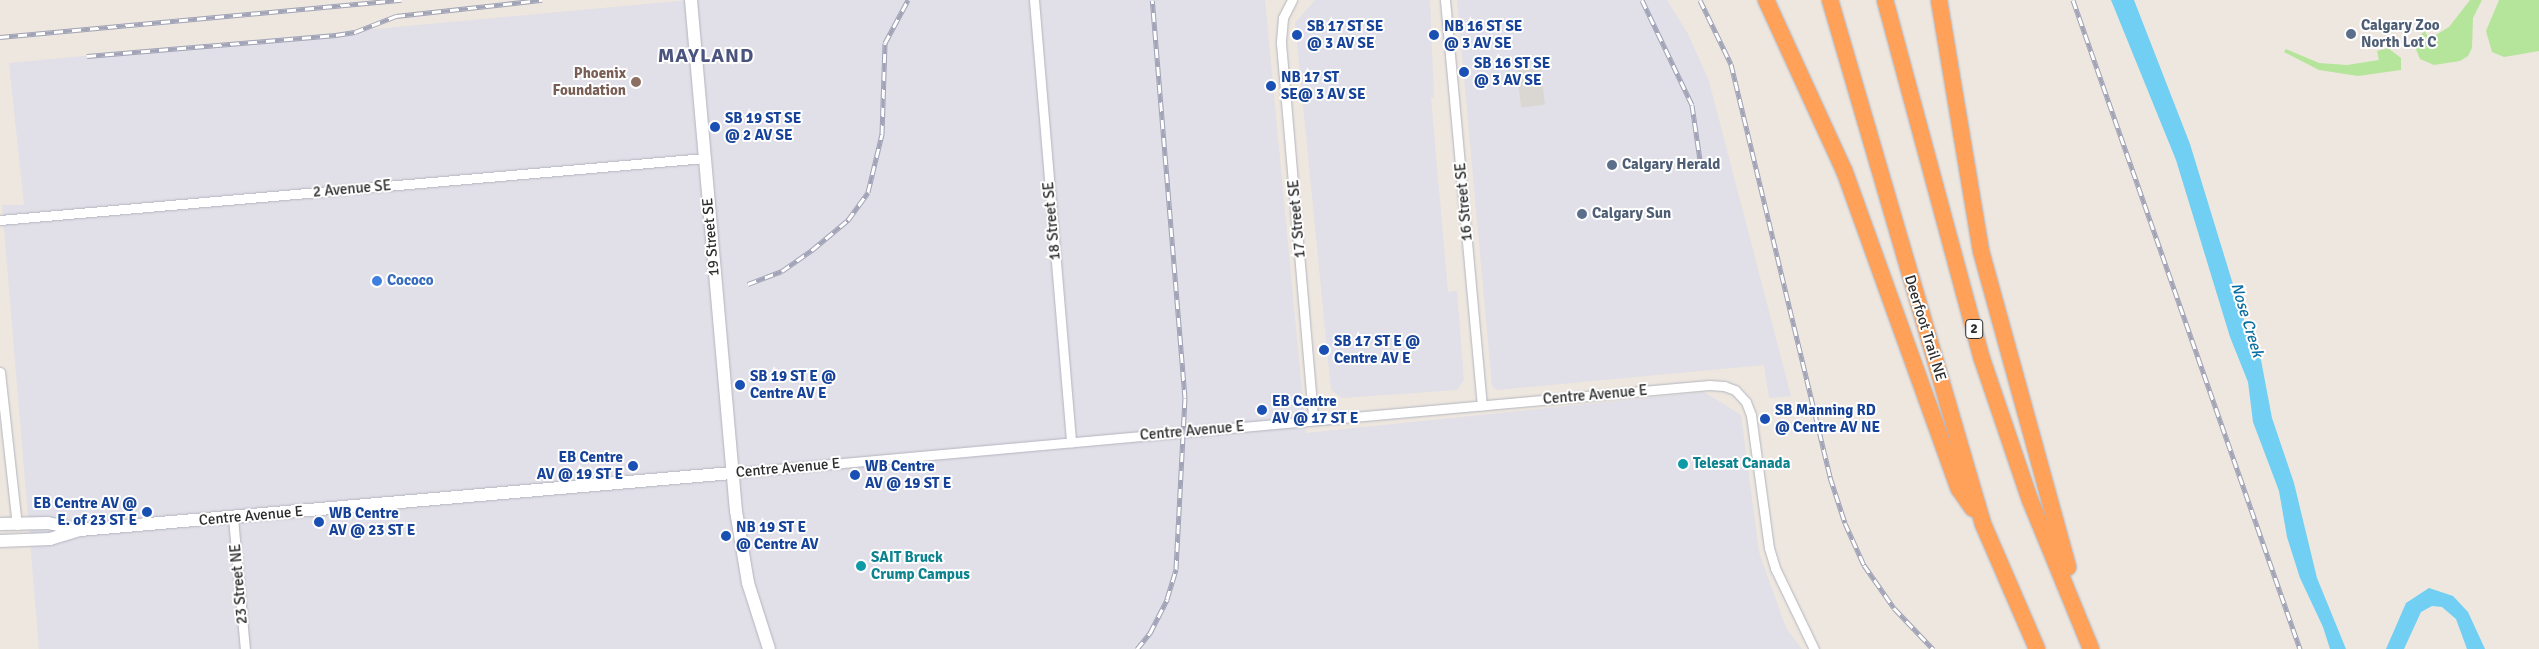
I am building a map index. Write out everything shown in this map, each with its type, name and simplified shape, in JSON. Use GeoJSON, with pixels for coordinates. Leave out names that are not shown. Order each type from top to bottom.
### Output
{"type":"FeatureCollection","features":[{"type":"Feature","properties":{"kind":"highway"},"geometry":{"type":"LineString","coordinates":[[1766,0],[1847,178],[1959,489],[1983,524]]}},
{"type":"Feature","properties":{"kind":"highway","name":"Deerfoot Trail NE"},"geometry":{"type":"LineString","coordinates":[[1830,0],[1983,524],[2037,649]]}},
{"type":"Feature","properties":{"kind":"highway","name":"2"},"geometry":{"type":"LineString","coordinates":[[1885,0],[1982,359],[2030,500],[2092,649]]}},
{"type":"Feature","properties":{"kind":"highway"},"geometry":{"type":"LineString","coordinates":[[1939,0],[1980,251],[2061,547],[2092,649]]}},
{"type":"Feature","properties":{"kind":"highway"},"geometry":{"type":"LineString","coordinates":[[1944,0],[1952,80]]}},
{"type":"Feature","properties":{"kind":"street","name":"19 Street SE"},"geometry":{"type":"LineString","coordinates":[[690,0],[732,473],[748,583],[769,649]]}},
{"type":"Feature","properties":{"kind":"street","name":"18 Street SE"},"geometry":{"type":"LineString","coordinates":[[1034,0],[1071,442]]}},
{"type":"Feature","properties":{"kind":"street","name":"17 Street SE"},"geometry":{"type":"LineString","coordinates":[[1292,0],[1283,18],[1281,42],[1313,419]]}},
{"type":"Feature","properties":{"kind":"street","name":"16 Street SE"},"geometry":{"type":"LineString","coordinates":[[1445,0],[1482,405]]}},
{"type":"Feature","properties":{"kind":"street","name":"2 Avenue SE"},"geometry":{"type":"LineString","coordinates":[[0,220],[704,158]]}},
{"type":"Feature","properties":{"kind":"street"},"geometry":{"type":"LineString","coordinates":[[0,372],[16,525]]}},
{"type":"Feature","properties":{"kind":"street","name":"Centre Avenue E"},"geometry":{"type":"LineString","coordinates":[[0,541],[50,539],[80,530],[233,518],[1313,419],[1709,385],[1735,390],[1746,402],[1752,415],[1769,548],[1775,568],[1814,649]]}},
{"type":"Feature","properties":{"kind":"street","name":"23 Street NE"},"geometry":{"type":"LineString","coordinates":[[233,518],[245,649]]}},
{"type":"Feature","properties":{"kind":"street","name":"Centre Avenue E"},"geometry":{"type":"LineString","coordinates":[[0,524],[48,524],[80,530]]}},
{"type":"Feature","properties":{"kind":"shaded area"},"geometry":{"type":"Polygon","coordinates":[[[689,0],[1265,0],[1306,433],[1704,392],[1741,415],[1759,552],[1786,628],[1802,649],[39,649],[2,205],[24,205],[9,63],[689,0]]]}},
{"type":"Feature","properties":{"kind":"shaded area"},"geometry":{"type":"Polygon","coordinates":[[[1315,0],[1430,0],[1434,98],[1431,98],[1448,292],[1457,291],[1464,380],[1457,390],[1342,398],[1331,390],[1295,23],[1315,0]]]}},
{"type":"Feature","properties":{"kind":"shaded area"},"geometry":{"type":"Polygon","coordinates":[[[1457,0],[1667,0],[1688,34],[1709,81],[1791,396],[1769,398],[1764,365],[1497,390],[1492,386],[1457,0]]]}},
{"type":"Feature","properties":{"kind":"shaded area"},"geometry":{"type":"Polygon","coordinates":[[[1541,68],[1545,105],[1521,107],[1517,71],[1541,68]]]}},
{"type":"Feature","properties":{"kind":"green space"},"geometry":{"type":"Polygon","coordinates":[[[2470,0],[2482,0],[2473,18],[2472,48],[2468,56],[2460,61],[2434,65],[2420,59],[2415,47],[2417,38],[2425,31],[2429,39],[2449,27],[2470,0]]]}},
{"type":"Feature","properties":{"kind":"green space"},"geometry":{"type":"Polygon","coordinates":[[[2499,0],[2539,0],[2539,51],[2504,57],[2492,52],[2486,31],[2499,0]]]}},
{"type":"Feature","properties":{"kind":"green space"},"geometry":{"type":"Polygon","coordinates":[[[2388,48],[2401,58],[2401,70],[2358,76],[2319,70],[2284,52],[2286,49],[2319,63],[2347,65],[2379,60],[2377,51],[2388,48]]]}},
{"type":"Feature","properties":{"kind":"water"},"geometry":{"type":"Polygon","coordinates":[[[2111,0],[2134,0],[2190,144],[2247,330],[2261,360],[2272,418],[2294,483],[2317,578],[2346,649],[2330,649],[2323,627],[2300,578],[2287,537],[2279,491],[2253,422],[2248,382],[2230,337],[2176,160],[2111,0]]]}},
{"type":"Feature","properties":{"kind":"water"},"geometry":{"type":"Polygon","coordinates":[[[2429,588],[2453,596],[2468,612],[2485,649],[2467,649],[2456,619],[2442,607],[2432,606],[2421,612],[2404,649],[2386,649],[2406,603],[2429,588]]]}},
{"type":"Feature","properties":{"kind":"railway"},"geometry":{"type":"LineString","coordinates":[[0,37],[401,0]]}},
{"type":"Feature","properties":{"kind":"railway"},"geometry":{"type":"LineString","coordinates":[[87,56],[336,35],[355,32],[396,16],[542,0]]}},
{"type":"Feature","properties":{"kind":"railway"},"geometry":{"type":"LineString","coordinates":[[748,284],[782,271],[812,250],[848,220],[868,192],[882,134],[885,43],[908,0]]}},
{"type":"Feature","properties":{"kind":"railway"},"geometry":{"type":"LineString","coordinates":[[1137,649],[1150,633],[1167,599],[1176,569],[1185,398],[1152,0]]}},
{"type":"Feature","properties":{"kind":"railway"},"geometry":{"type":"LineString","coordinates":[[1642,0],[1692,105],[1700,160]]}},
{"type":"Feature","properties":{"kind":"railway"},"geometry":{"type":"LineString","coordinates":[[1700,0],[1731,64],[1830,477],[1845,523],[1864,565],[1894,608],[1933,649]]}},
{"type":"Feature","properties":{"kind":"railway"},"geometry":{"type":"LineString","coordinates":[[2073,0],[2300,649]]}},
{"type":"Feature","properties":{"kind":"place","name":"Calgary Zoo North Lot C"},"geometry":{"type":"Point","coordinates":[2351,34]}},
{"type":"Feature","properties":{"kind":"place","name":"SB 17 ST SE @ 3 AV SE"},"geometry":{"type":"Point","coordinates":[1297,35]}},
{"type":"Feature","properties":{"kind":"place","name":"NB 16 ST SE @ 3 AV SE"},"geometry":{"type":"Point","coordinates":[1434,35]}},
{"type":"Feature","properties":{"kind":"place","name":"SB 16 ST SE @ 3 AV SE"},"geometry":{"type":"Point","coordinates":[1464,72]}},
{"type":"Feature","properties":{"kind":"place","name":"Phoenix Foundation"},"geometry":{"type":"Point","coordinates":[636,82]}},
{"type":"Feature","properties":{"kind":"place","name":"NB 17 ST SE@ 3 AV SE"},"geometry":{"type":"Point","coordinates":[1271,86]}},
{"type":"Feature","properties":{"kind":"place","name":"SB 19 ST SE @ 2 AV SE"},"geometry":{"type":"Point","coordinates":[715,127]}},
{"type":"Feature","properties":{"kind":"place","name":"Calgary Herald"},"geometry":{"type":"Point","coordinates":[1612,165]}},
{"type":"Feature","properties":{"kind":"place","name":"Calgary Sun"},"geometry":{"type":"Point","coordinates":[1582,214]}},
{"type":"Feature","properties":{"kind":"place","name":"Cococo"},"geometry":{"type":"Point","coordinates":[377,281]}},
{"type":"Feature","properties":{"kind":"place","name":"SB 17 ST E @ Centre AV E"},"geometry":{"type":"Point","coordinates":[1324,350]}},
{"type":"Feature","properties":{"kind":"place","name":"SB 19 ST E @ Centre AV E"},"geometry":{"type":"Point","coordinates":[740,385]}},
{"type":"Feature","properties":{"kind":"place","name":"EB Centre AV @ 17 ST E"},"geometry":{"type":"Point","coordinates":[1262,410]}},
{"type":"Feature","properties":{"kind":"place","name":"SB Manning RD @ Centre AV NE"},"geometry":{"type":"Point","coordinates":[1765,419]}},
{"type":"Feature","properties":{"kind":"place","name":"Telesat Canada"},"geometry":{"type":"Point","coordinates":[1683,464]}},
{"type":"Feature","properties":{"kind":"place","name":"EB Centre AV @ 19 ST E"},"geometry":{"type":"Point","coordinates":[633,466]}},
{"type":"Feature","properties":{"kind":"place","name":"WB Centre AV @ 19 ST E"},"geometry":{"type":"Point","coordinates":[855,475]}},
{"type":"Feature","properties":{"kind":"place","name":"EB Centre AV @ E. of 23 ST E"},"geometry":{"type":"Point","coordinates":[147,512]}},
{"type":"Feature","properties":{"kind":"place","name":"WB Centre AV @ 23 ST E"},"geometry":{"type":"Point","coordinates":[319,522]}},
{"type":"Feature","properties":{"kind":"place","name":"NB 19 ST E @ Centre AV"},"geometry":{"type":"Point","coordinates":[726,536]}},
{"type":"Feature","properties":{"kind":"place","name":"SAIT Bruck Crump Campus"},"geometry":{"type":"Point","coordinates":[861,566]}},
{"type":"Feature","properties":{"kind":"district","name":"MAYLAND"},"geometry":{"type":"Point","coordinates":[706,55]}},
{"type":"Feature","properties":{"kind":"water label","name":"Nose Creek"},"geometry":{"type":"Point","coordinates":[2247,320]}}]}
